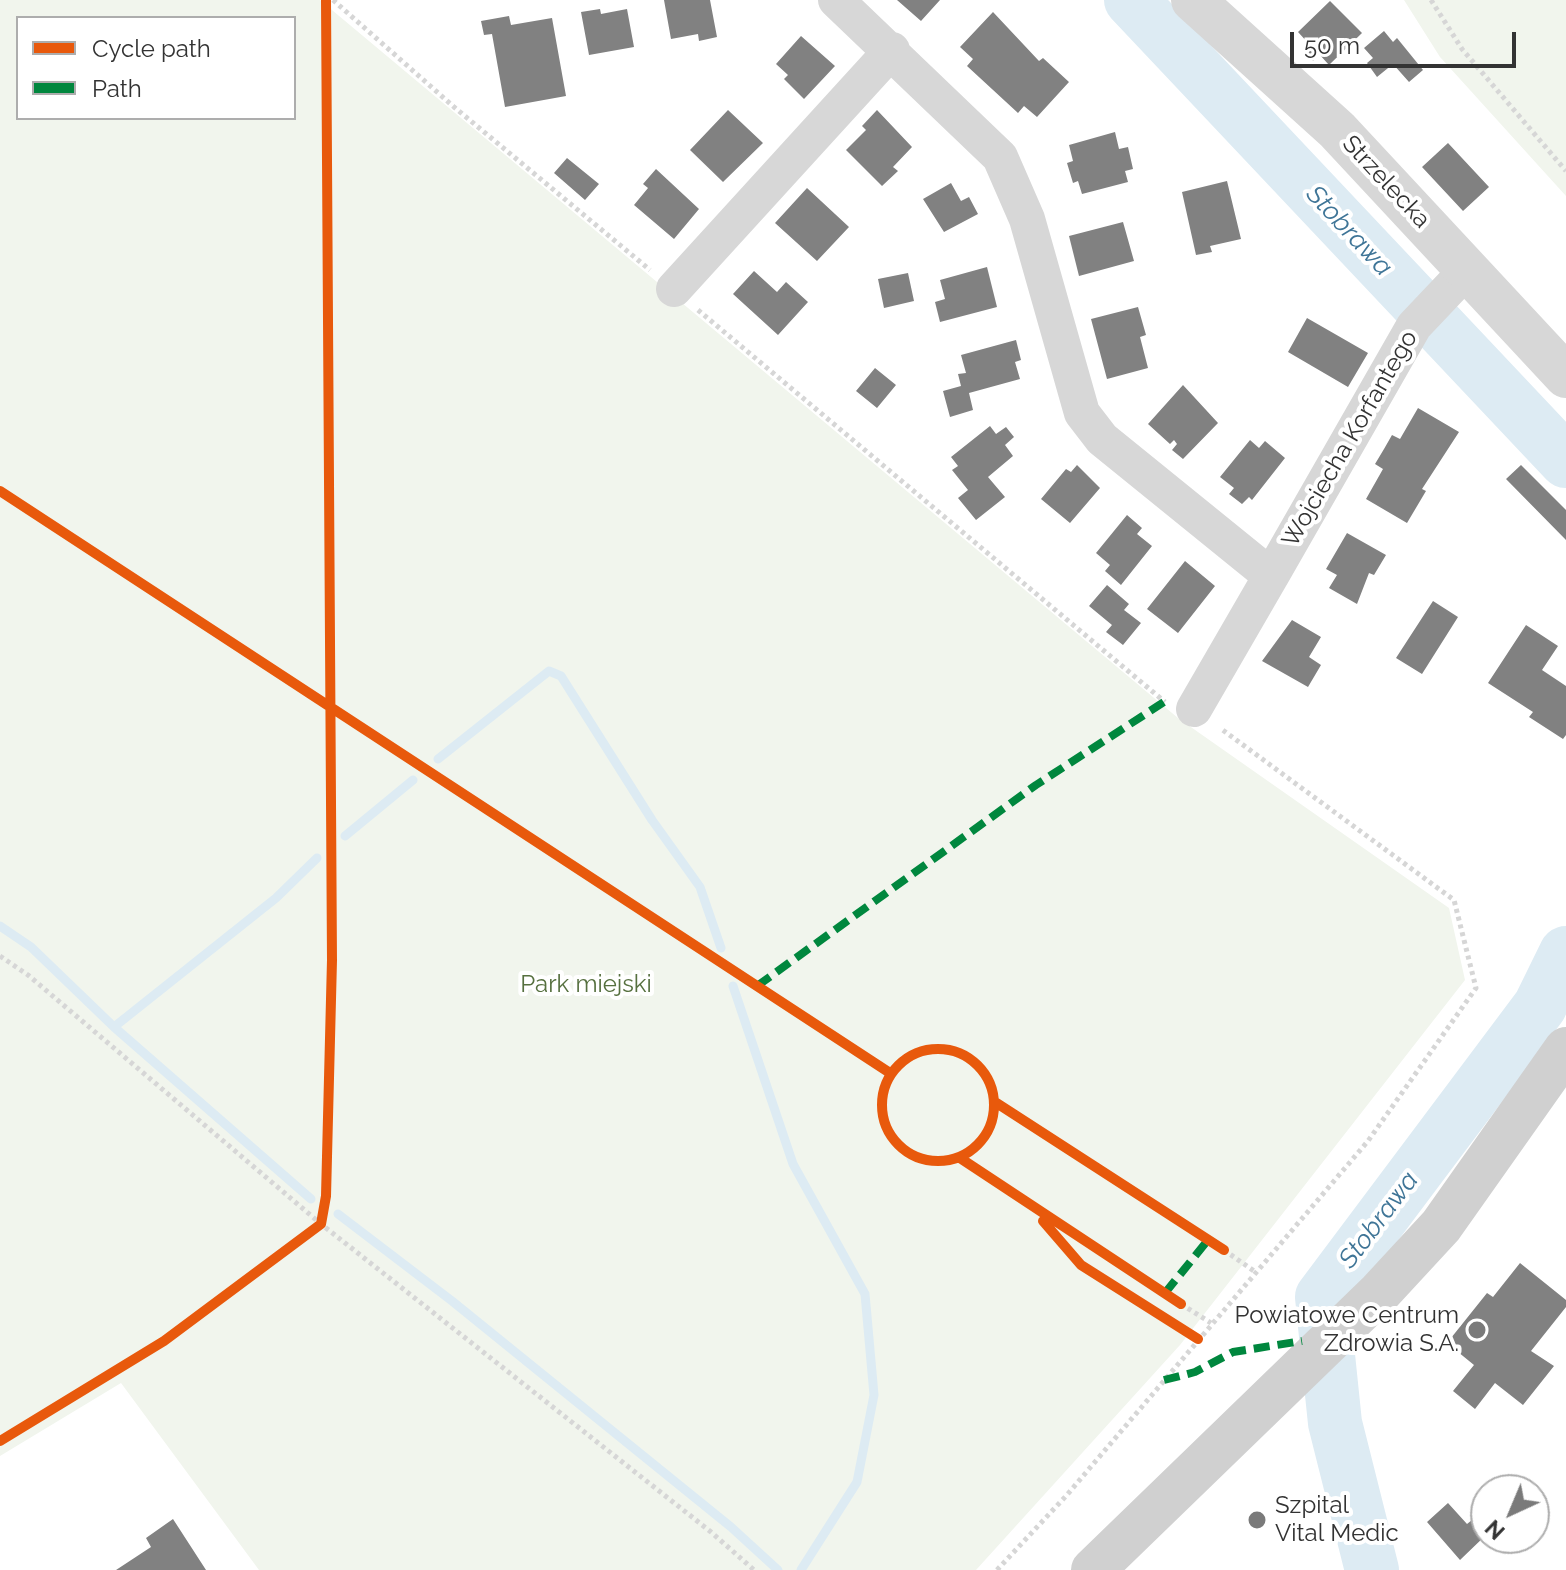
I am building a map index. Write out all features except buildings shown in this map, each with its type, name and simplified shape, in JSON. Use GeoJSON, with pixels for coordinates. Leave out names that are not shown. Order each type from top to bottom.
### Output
{"type":"FeatureCollection","features":[{"type":"Feature","properties":{"kind":"main road"},"geometry":{"type":"LineString","coordinates":[[1093,1570],[1368,1305],[1441,1226],[1491,1160],[1566,1049]]}},
{"type":"Feature","properties":{"kind":"street","name":"Wojciecha Korfantego"},"geometry":{"type":"LineString","coordinates":[[836,0],[892,50],[1000,157],[1027,219],[1082,413],[1112,449],[1271,576]]}},
{"type":"Feature","properties":{"kind":"street","name":"Strzelecka"},"geometry":{"type":"LineString","coordinates":[[1193,0],[1337,130],[1454,284],[1566,376]]}},
{"type":"Feature","properties":{"kind":"street"},"geometry":{"type":"LineString","coordinates":[[674,289],[892,50]]}},
{"type":"Feature","properties":{"kind":"street","name":"Wojciecha Korfantego"},"geometry":{"type":"LineString","coordinates":[[1194,709],[1414,326],[1454,284]]}},
{"type":"Feature","properties":{"kind":"path"},"geometry":{"type":"LineString","coordinates":[[333,0],[454,107],[1164,702],[1194,709],[1454,900],[1476,988],[1368,1141],[1254,1271],[1066,1496],[997,1570]]}},
{"type":"Feature","properties":{"kind":"path"},"geometry":{"type":"LineString","coordinates":[[1431,0],[1462,49],[1566,171]]}},
{"type":"Feature","properties":{"kind":"path"},"geometry":{"type":"LineString","coordinates":[[0,956],[28,975],[321,1224],[711,1532],[754,1570]]}},
{"type":"Feature","properties":{"kind":"path"},"geometry":{"type":"LineString","coordinates":[[1224,1250],[1254,1271]]}},
{"type":"Feature","properties":{"kind":"path"},"geometry":{"type":"LineString","coordinates":[[1181,1304],[1211,1323]]}},
{"type":"Feature","properties":{"kind":"green space","name":"Park miejski"},"geometry":{"type":"Polygon","coordinates":[[[0,0],[320,0],[1178,718],[1449,908],[1465,980],[1180,1345],[976,1570],[259,1570],[121,1383],[0,1456],[0,0]]]}},
{"type":"Feature","properties":{"kind":"green space"},"geometry":{"type":"Polygon","coordinates":[[[1404,0],[1566,0],[1566,196],[1440,57],[1404,0]]]}},
{"type":"Feature","properties":{"kind":"waterway","name":"Stobrawa"},"geometry":{"type":"LineString","coordinates":[[1131,0],[1566,461]]}},
{"type":"Feature","properties":{"kind":"waterway"},"geometry":{"type":"LineString","coordinates":[[438,759],[549,671],[561,676],[652,820],[700,887],[721,948]]}},
{"type":"Feature","properties":{"kind":"waterway"},"geometry":{"type":"LineString","coordinates":[[345,836],[413,780]]}},
{"type":"Feature","properties":{"kind":"waterway"},"geometry":{"type":"LineString","coordinates":[[114,1027],[276,898],[317,858]]}},
{"type":"Feature","properties":{"kind":"waterway"},"geometry":{"type":"LineString","coordinates":[[0,926],[31,947],[114,1027],[311,1199]]}},
{"type":"Feature","properties":{"kind":"waterway","name":"Stobrawa"},"geometry":{"type":"LineString","coordinates":[[1372,1570],[1335,1423],[1322,1297],[1540,1006],[1566,953]]}},
{"type":"Feature","properties":{"kind":"waterway"},"geometry":{"type":"LineString","coordinates":[[733,986],[793,1164],[865,1294],[874,1395],[857,1482],[801,1570]]}},
{"type":"Feature","properties":{"kind":"waterway"},"geometry":{"type":"LineString","coordinates":[[338,1214],[452,1301],[731,1527],[778,1570]]}},
{"type":"Feature","properties":{"kind":"marked path"},"geometry":{"type":"LineString","coordinates":[[757,986],[1036,785],[1164,702]]}},
{"type":"Feature","properties":{"kind":"marked path"},"geometry":{"type":"LineString","coordinates":[[1165,1293],[1208,1240]]}},
{"type":"Feature","properties":{"kind":"marked path"},"geometry":{"type":"LineString","coordinates":[[1164,1380],[1195,1372],[1233,1352],[1302,1341]]}},
{"type":"Feature","properties":{"kind":"cycle path"},"geometry":{"type":"LineString","coordinates":[[0,1441],[164,1341],[321,1224],[326,1196],[332,960],[326,0]]}},
{"type":"Feature","properties":{"kind":"cycle path"},"geometry":{"type":"LineString","coordinates":[[0,491],[890,1073]]}},
{"type":"Feature","properties":{"kind":"cycle path"},"geometry":{"type":"LineString","coordinates":[[938,1049],[960,1053],[978,1065],[990,1083],[994,1105],[990,1127],[978,1145],[960,1157],[938,1161],[916,1157],[898,1145],[886,1127],[882,1105],[886,1083],[898,1065],[916,1053],[938,1049]]}},
{"type":"Feature","properties":{"kind":"cycle path"},"geometry":{"type":"LineString","coordinates":[[995,1102],[1224,1250]]}},
{"type":"Feature","properties":{"kind":"cycle path"},"geometry":{"type":"LineString","coordinates":[[960,1158],[1181,1304]]}},
{"type":"Feature","properties":{"kind":"cycle path"},"geometry":{"type":"LineString","coordinates":[[1043,1221],[1081,1265],[1198,1339]]}},
{"type":"Feature","properties":{"kind":"place","name":"Powiatowe Centrum Zdrowia S.A."},"geometry":{"type":"Point","coordinates":[1477,1330]}},
{"type":"Feature","properties":{"kind":"place","name":"Szpital Vital Medic"},"geometry":{"type":"Point","coordinates":[1257,1520]}}]}
